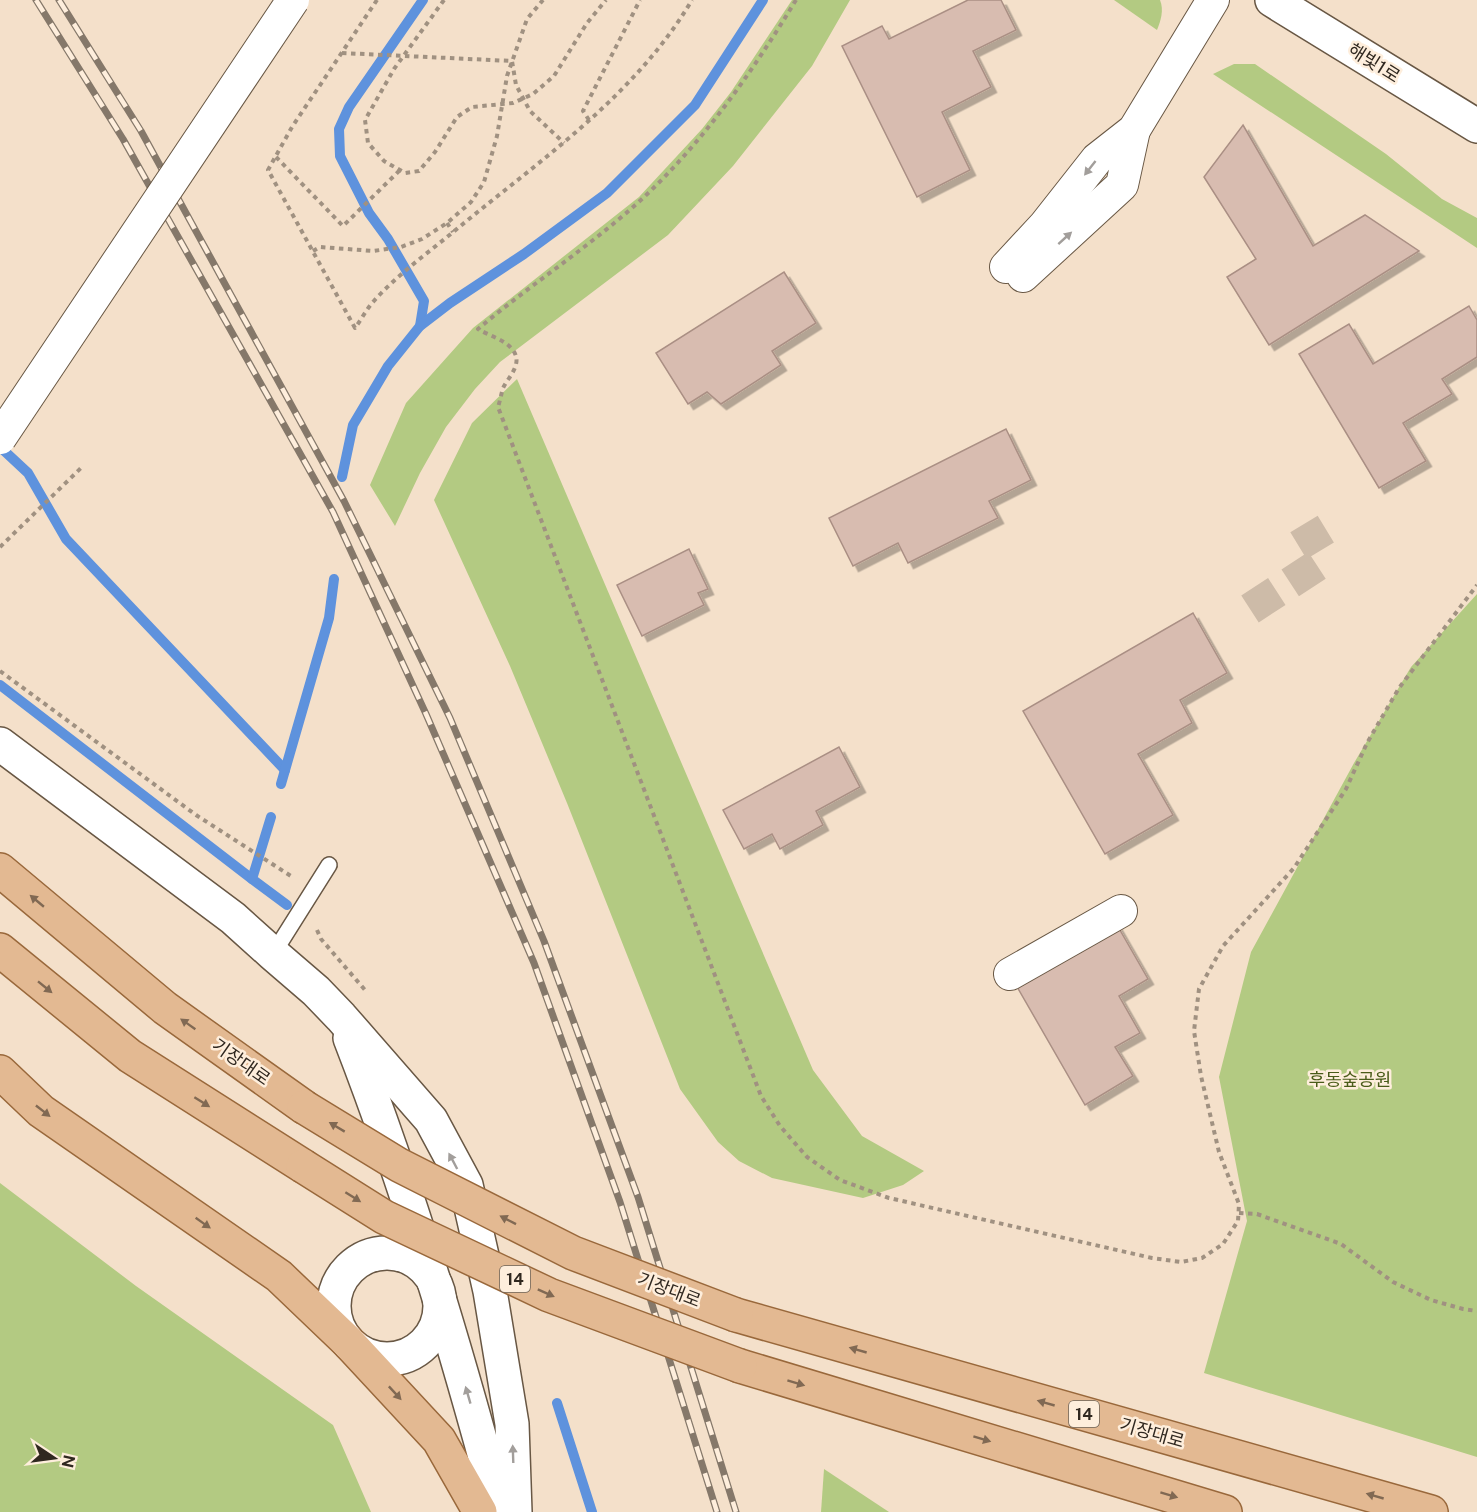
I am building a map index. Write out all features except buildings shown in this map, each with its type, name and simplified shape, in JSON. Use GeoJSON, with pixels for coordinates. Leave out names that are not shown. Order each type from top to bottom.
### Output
{"type":"FeatureCollection","features":[{"type":"Feature","properties":{"kind":"main road","name":"해빛1로"},"geometry":{"type":"LineString","coordinates":[[1272,0],[1477,126]]}},
{"type":"Feature","properties":{"kind":"main road"},"geometry":{"type":"LineString","coordinates":[[0,744],[233,918],[316,991],[431,1120],[466,1185],[490,1291],[512,1424],[515,1512]]}},
{"type":"Feature","properties":{"kind":"main road","name":"기장대로"},"geometry":{"type":"LineString","coordinates":[[0,870],[165,1008],[304,1107],[399,1165],[573,1253],[736,1315],[1431,1512]]}},
{"type":"Feature","properties":{"kind":"main road","name":"14"},"geometry":{"type":"LineString","coordinates":[[0,950],[130,1056],[384,1217],[549,1295],[740,1366],[1225,1512]]}},
{"type":"Feature","properties":{"kind":"main road"},"geometry":{"type":"LineString","coordinates":[[341,1017],[380,1116],[436,1284],[500,1512]]}},
{"type":"Feature","properties":{"kind":"main road"},"geometry":{"type":"LineString","coordinates":[[0,1072],[41,1111],[279,1276],[348,1342],[439,1440],[480,1512]]}},
{"type":"Feature","properties":{"kind":"main road"},"geometry":{"type":"LineString","coordinates":[[374,1254],[392,1253],[410,1258],[425,1269],[436,1284],[440,1302],[438,1320],[430,1337],[406,1356],[390,1359],[375,1358],[360,1352],[339,1330],[334,1300],[338,1285],[346,1272],[357,1262],[374,1254],[396,1232],[408,1201]]}},
{"type":"Feature","properties":{"kind":"street"},"geometry":{"type":"LineString","coordinates":[[0,438],[293,0]]}},
{"type":"Feature","properties":{"kind":"street"},"geometry":{"type":"LineString","coordinates":[[1013,272],[1045,225],[1097,159],[1134,130],[1213,0]]}},
{"type":"Feature","properties":{"kind":"street"},"geometry":{"type":"LineString","coordinates":[[1010,974],[1121,911]]}},
{"type":"Feature","properties":{"kind":"lane"},"geometry":{"type":"LineString","coordinates":[[273,954],[329,865]]}},
{"type":"Feature","properties":{"kind":"path"},"geometry":{"type":"LineString","coordinates":[[377,0],[292,127],[268,170],[355,328],[373,302],[407,269],[564,143],[589,120],[644,65],[680,20],[692,0]]}},
{"type":"Feature","properties":{"kind":"path"},"geometry":{"type":"LineString","coordinates":[[444,0],[394,69],[365,120],[368,143],[384,161],[405,173],[419,171],[435,152],[457,117],[472,107],[513,103],[533,94],[554,76],[587,22],[606,0]]}},
{"type":"Feature","properties":{"kind":"path"},"geometry":{"type":"LineString","coordinates":[[313,251],[320,248],[373,251],[400,247],[422,239],[447,223],[471,202],[484,182],[497,136],[507,76],[527,19],[543,0]]}},
{"type":"Feature","properties":{"kind":"path"},"geometry":{"type":"LineString","coordinates":[[589,120],[583,111],[640,0]]}},
{"type":"Feature","properties":{"kind":"path"},"geometry":{"type":"LineString","coordinates":[[796,0],[742,84],[679,161],[643,198],[478,329],[512,348],[515,355],[517,363],[501,395],[498,407],[761,1096],[780,1126],[807,1157],[840,1180],[889,1198],[1152,1258],[1181,1262],[1202,1258],[1222,1244],[1238,1221],[1239,1204],[1219,1152],[1201,1076],[1194,1031],[1199,989],[1223,946],[1294,868],[1346,789],[1367,743],[1399,687],[1477,585]]}},
{"type":"Feature","properties":{"kind":"path"},"geometry":{"type":"LineString","coordinates":[[342,52],[512,62]]}},
{"type":"Feature","properties":{"kind":"path"},"geometry":{"type":"LineString","coordinates":[[512,62],[516,85],[530,111],[564,143]]}},
{"type":"Feature","properties":{"kind":"path"},"geometry":{"type":"LineString","coordinates":[[276,157],[343,226],[399,171]]}},
{"type":"Feature","properties":{"kind":"path"},"geometry":{"type":"LineString","coordinates":[[447,223],[453,232]]}},
{"type":"Feature","properties":{"kind":"path"},"geometry":{"type":"LineString","coordinates":[[0,547],[83,466]]}},
{"type":"Feature","properties":{"kind":"path"},"geometry":{"type":"LineString","coordinates":[[0,671],[196,815],[298,880],[321,939],[365,990]]}},
{"type":"Feature","properties":{"kind":"path"},"geometry":{"type":"LineString","coordinates":[[1239,1213],[1257,1214],[1341,1244],[1393,1282],[1431,1300],[1477,1311]]}},
{"type":"Feature","properties":{"kind":"green space"},"geometry":{"type":"Polygon","coordinates":[[[792,0],[850,0],[812,66],[733,166],[668,235],[500,362],[475,389],[446,427],[420,473],[395,526],[370,485],[406,403],[473,328],[639,197],[702,129],[731,92],[792,0]]]}},
{"type":"Feature","properties":{"kind":"green space"},"geometry":{"type":"Polygon","coordinates":[[[1114,0],[1160,0],[1162,15],[1157,30],[1114,0]]]}},
{"type":"Feature","properties":{"kind":"green space"},"geometry":{"type":"Polygon","coordinates":[[[1234,64],[1255,64],[1386,154],[1442,199],[1477,218],[1477,248],[1213,74],[1234,64]]]}},
{"type":"Feature","properties":{"kind":"green space"},"geometry":{"type":"Polygon","coordinates":[[[517,379],[813,1070],[862,1136],[924,1171],[903,1185],[863,1198],[772,1178],[739,1161],[718,1142],[680,1089],[567,803],[510,666],[434,500],[472,423],[517,379]]]}},
{"type":"Feature","properties":{"kind":"green space","name":"후동숲공원"},"geometry":{"type":"Polygon","coordinates":[[[1477,594],[1477,1457],[1204,1373],[1247,1221],[1219,1077],[1251,952],[1354,763],[1411,667],[1477,594]]]}},
{"type":"Feature","properties":{"kind":"green space"},"geometry":{"type":"Polygon","coordinates":[[[0,1183],[136,1286],[333,1425],[371,1512],[0,1512],[0,1183]]]}},
{"type":"Feature","properties":{"kind":"green space"},"geometry":{"type":"Polygon","coordinates":[[[824,1469],[889,1512],[821,1512],[824,1469]]]}},
{"type":"Feature","properties":{"kind":"waterway"},"geometry":{"type":"LineString","coordinates":[[420,326],[424,301],[388,239],[369,213],[340,156],[339,129],[349,107],[423,0]]}},
{"type":"Feature","properties":{"kind":"waterway"},"geometry":{"type":"LineString","coordinates":[[342,477],[353,425],[388,366],[420,326],[607,193],[695,105],[763,0]]}},
{"type":"Feature","properties":{"kind":"waterway"},"geometry":{"type":"LineString","coordinates":[[0,447],[28,473],[66,539],[285,770]]}},
{"type":"Feature","properties":{"kind":"waterway"},"geometry":{"type":"LineString","coordinates":[[281,784],[329,618],[334,579]]}},
{"type":"Feature","properties":{"kind":"waterway"},"geometry":{"type":"LineString","coordinates":[[0,685],[252,879]]}},
{"type":"Feature","properties":{"kind":"waterway"},"geometry":{"type":"LineString","coordinates":[[271,817],[252,879],[287,905]]}},
{"type":"Feature","properties":{"kind":"waterway"},"geometry":{"type":"LineString","coordinates":[[557,1403],[592,1512]]}},
{"type":"Feature","properties":{"kind":"tunnel"},"geometry":{"type":"LineString","coordinates":[[1250,609],[1319,564],[1321,552],[1304,524]]}},
{"type":"Feature","properties":{"kind":"railway"},"geometry":{"type":"LineString","coordinates":[[36,0],[123,139],[333,512],[426,714],[534,963],[620,1202],[717,1512]]}},
{"type":"Feature","properties":{"kind":"railway"},"geometry":{"type":"LineString","coordinates":[[59,0],[141,131],[344,501],[450,718],[544,941],[638,1197],[736,1512]]}}]}
